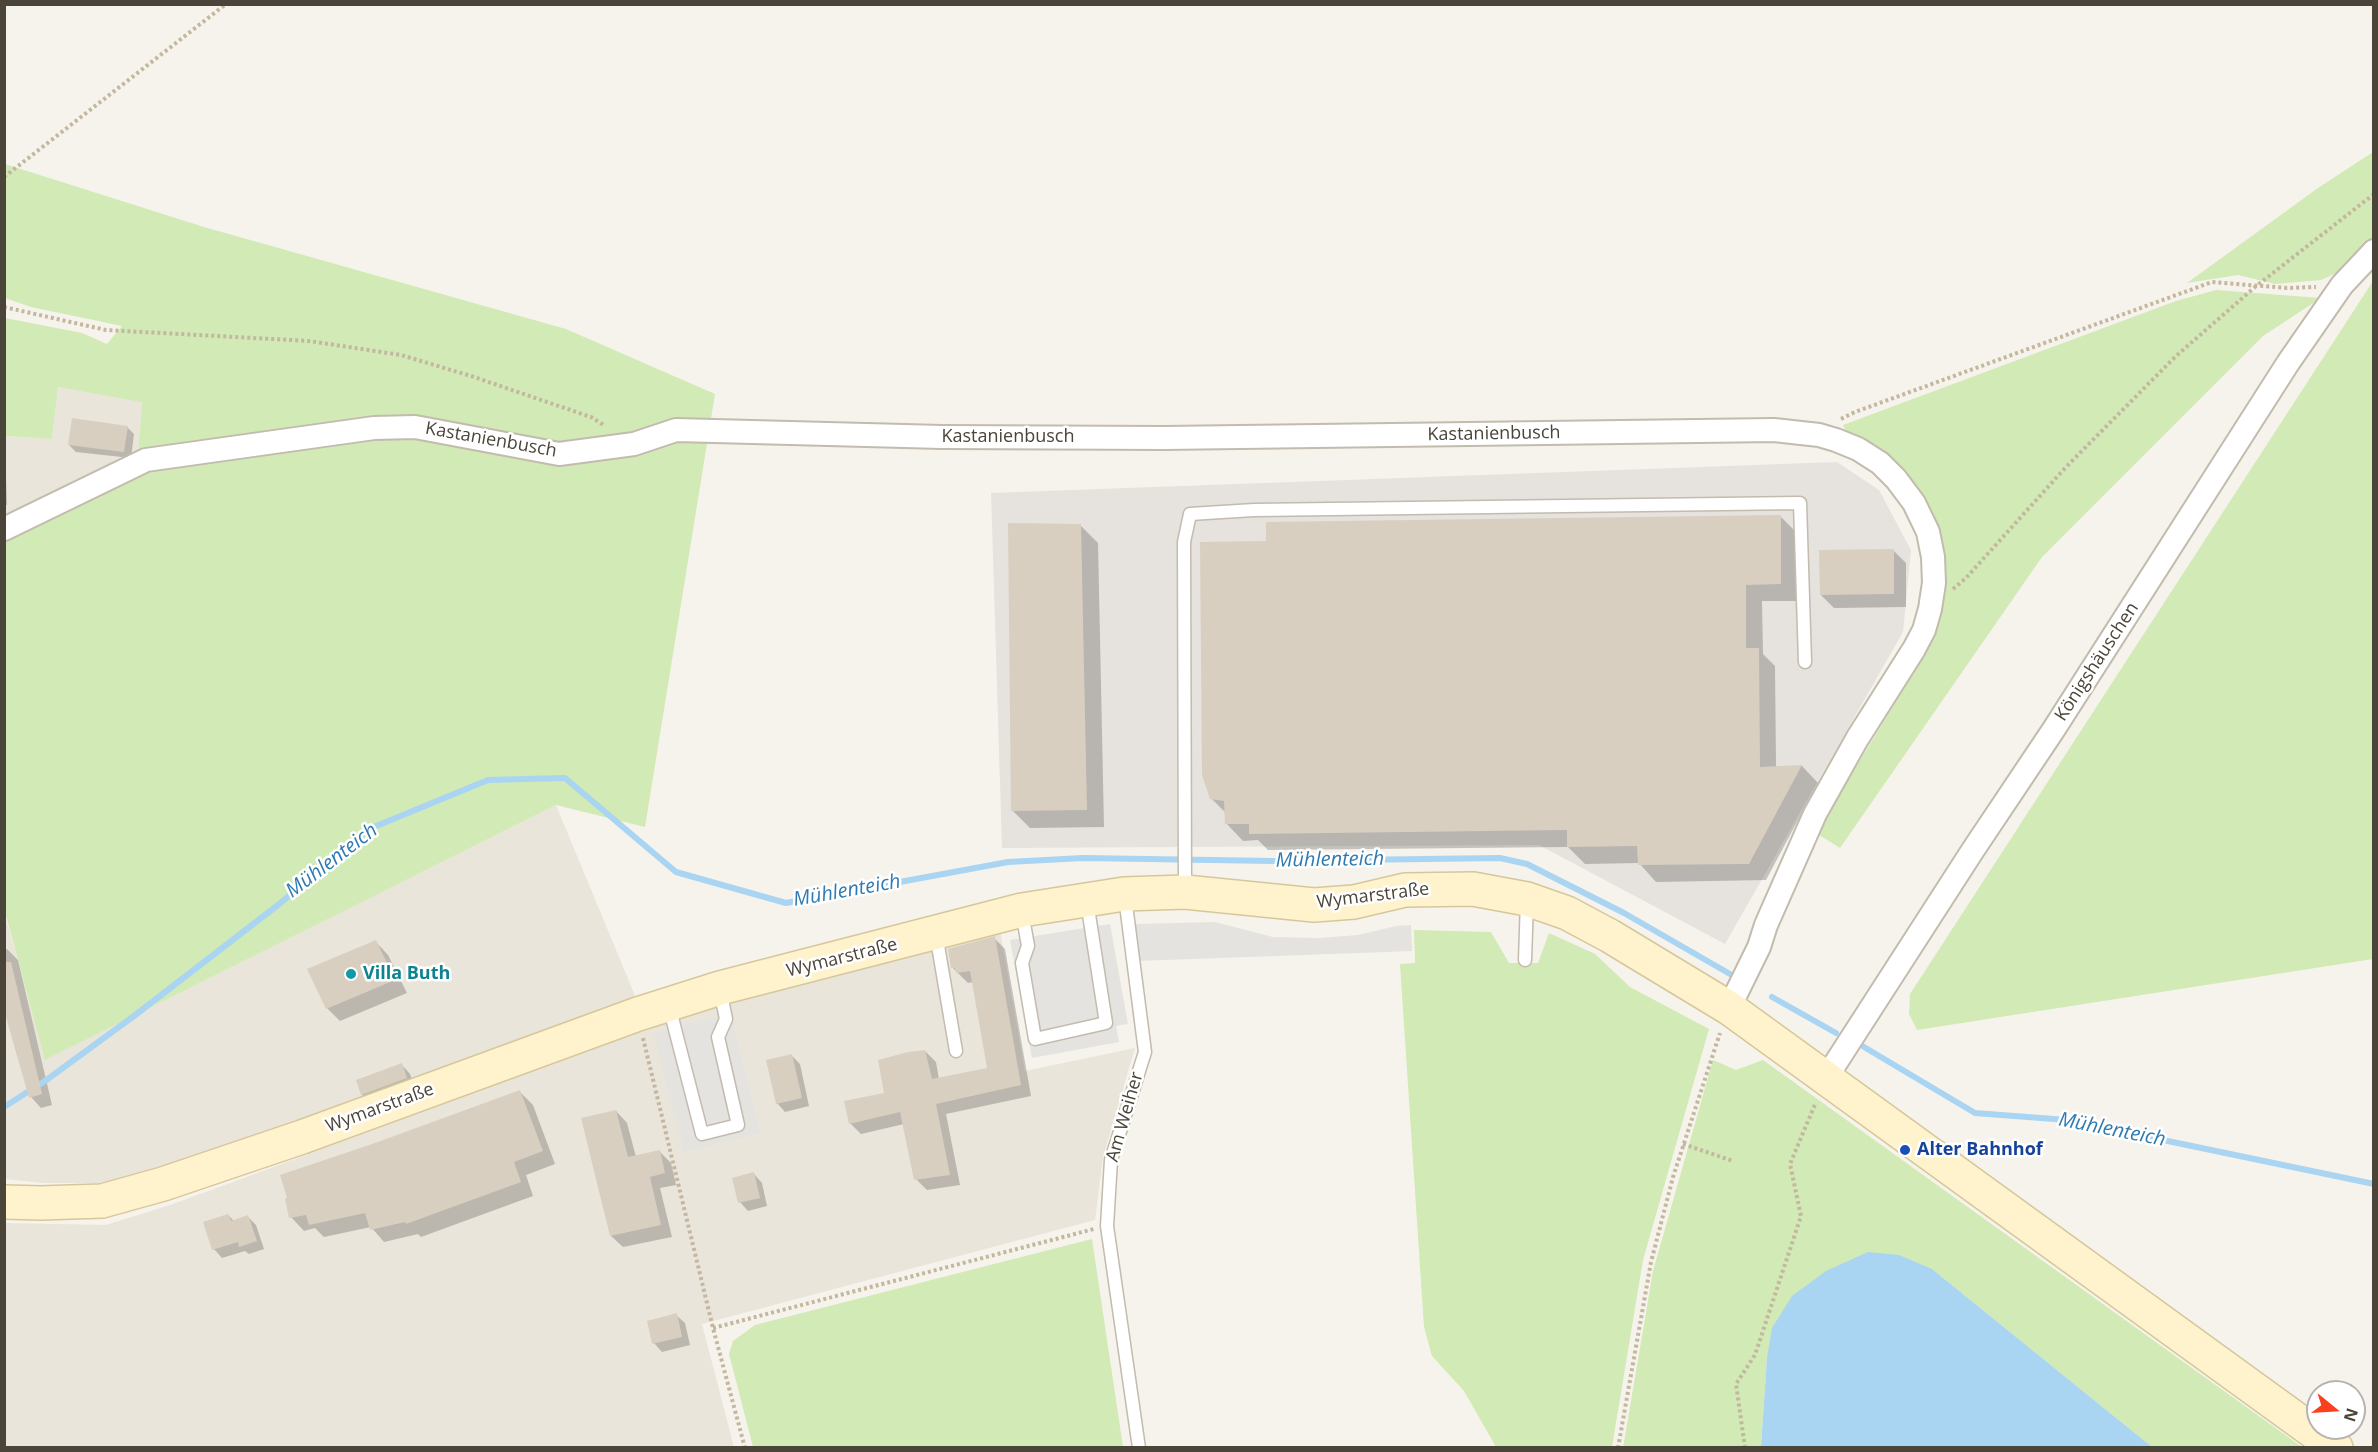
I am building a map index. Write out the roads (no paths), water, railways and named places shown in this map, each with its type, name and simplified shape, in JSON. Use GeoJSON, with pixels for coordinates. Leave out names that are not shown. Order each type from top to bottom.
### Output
{"type":"FeatureCollection","features":[{"type":"Feature","properties":{"kind":"main road","name":"Wymarstraße"},"geometry":{"type":"LineString","coordinates":[[4,1202],[102,1201],[163,1184],[720,988],[1022,910],[1185,883],[1314,905],[1354,902],[1422,888],[1473,889],[1527,899],[1567,913],[1610,936],[1729,1008],[2336,1448]]}},
{"type":"Feature","properties":{"kind":"street","name":"Königshäuschen"},"geometry":{"type":"LineString","coordinates":[[1826,1078],[1972,850],[2054,729],[2288,363],[2342,285],[2373,251]]}},
{"type":"Feature","properties":{"kind":"street","name":"Kastanienbusch"},"geometry":{"type":"LineString","coordinates":[[4,529],[146,460],[374,428],[415,427],[559,454],[634,444],[676,430],[942,437],[1117,438],[1774,430],[1819,435],[1848,444],[1869,456],[1888,471],[1906,490],[1928,532],[1934,571],[1932,596],[1928,620],[1920,639],[1857,739],[1815,814],[1766,925],[1759,947],[1729,1008]]}},
{"type":"Feature","properties":{"kind":"lane"},"geometry":{"type":"LineString","coordinates":[[1185,883],[1184,542],[1190,514],[1254,510],[1800,503],[1805,662]]}},
{"type":"Feature","properties":{"kind":"lane","name":"Am Weiher"},"geometry":{"type":"LineString","coordinates":[[1124,894],[1145,1052],[1111,1160],[1107,1226],[1139,1448]]}},
{"type":"Feature","properties":{"kind":"lane"},"geometry":{"type":"LineString","coordinates":[[1525,960],[1527,899]]}},
{"type":"Feature","properties":{"kind":"lane"},"geometry":{"type":"LineString","coordinates":[[1022,910],[1028,946],[1022,963],[1035,1039],[1106,1023],[1087,900]]}},
{"type":"Feature","properties":{"kind":"lane"},"geometry":{"type":"LineString","coordinates":[[936,934],[956,1051]]}},
{"type":"Feature","properties":{"kind":"lane"},"geometry":{"type":"LineString","coordinates":[[653,1010],[702,1134],[738,1125],[718,1037],[726,1019],[720,988]]}},
{"type":"Feature","properties":{"kind":"water"},"geometry":{"type":"Polygon","coordinates":[[[1868,1252],[1899,1255],[1932,1269],[2152,1447],[1761,1447],[1767,1358],[1772,1328],[1792,1296],[1826,1271],[1868,1252]]]}},
{"type":"Feature","properties":{"kind":"waterway","name":"Mühlenteich"},"geometry":{"type":"LineString","coordinates":[[4,1107],[45,1081],[134,1016],[278,905],[369,829],[488,780],[565,778],[676,872],[786,903],[1008,862],[1083,858],[1274,861],[1500,858],[1527,864],[1624,913],[1730,974]]}},
{"type":"Feature","properties":{"kind":"waterway","name":"Mühlenteich"},"geometry":{"type":"LineString","coordinates":[[1772,997],[1836,1033]]}},
{"type":"Feature","properties":{"kind":"waterway","name":"Mühlenteich"},"geometry":{"type":"LineString","coordinates":[[1864,1047],[1975,1113],[2067,1120],[2374,1184]]}},
{"type":"Feature","properties":{"kind":"place","name":"Villa Buth"},"geometry":{"type":"Point","coordinates":[351,974]}},
{"type":"Feature","properties":{"kind":"place","name":"Alter Bahnhof"},"geometry":{"type":"Point","coordinates":[1905,1150]}}]}
